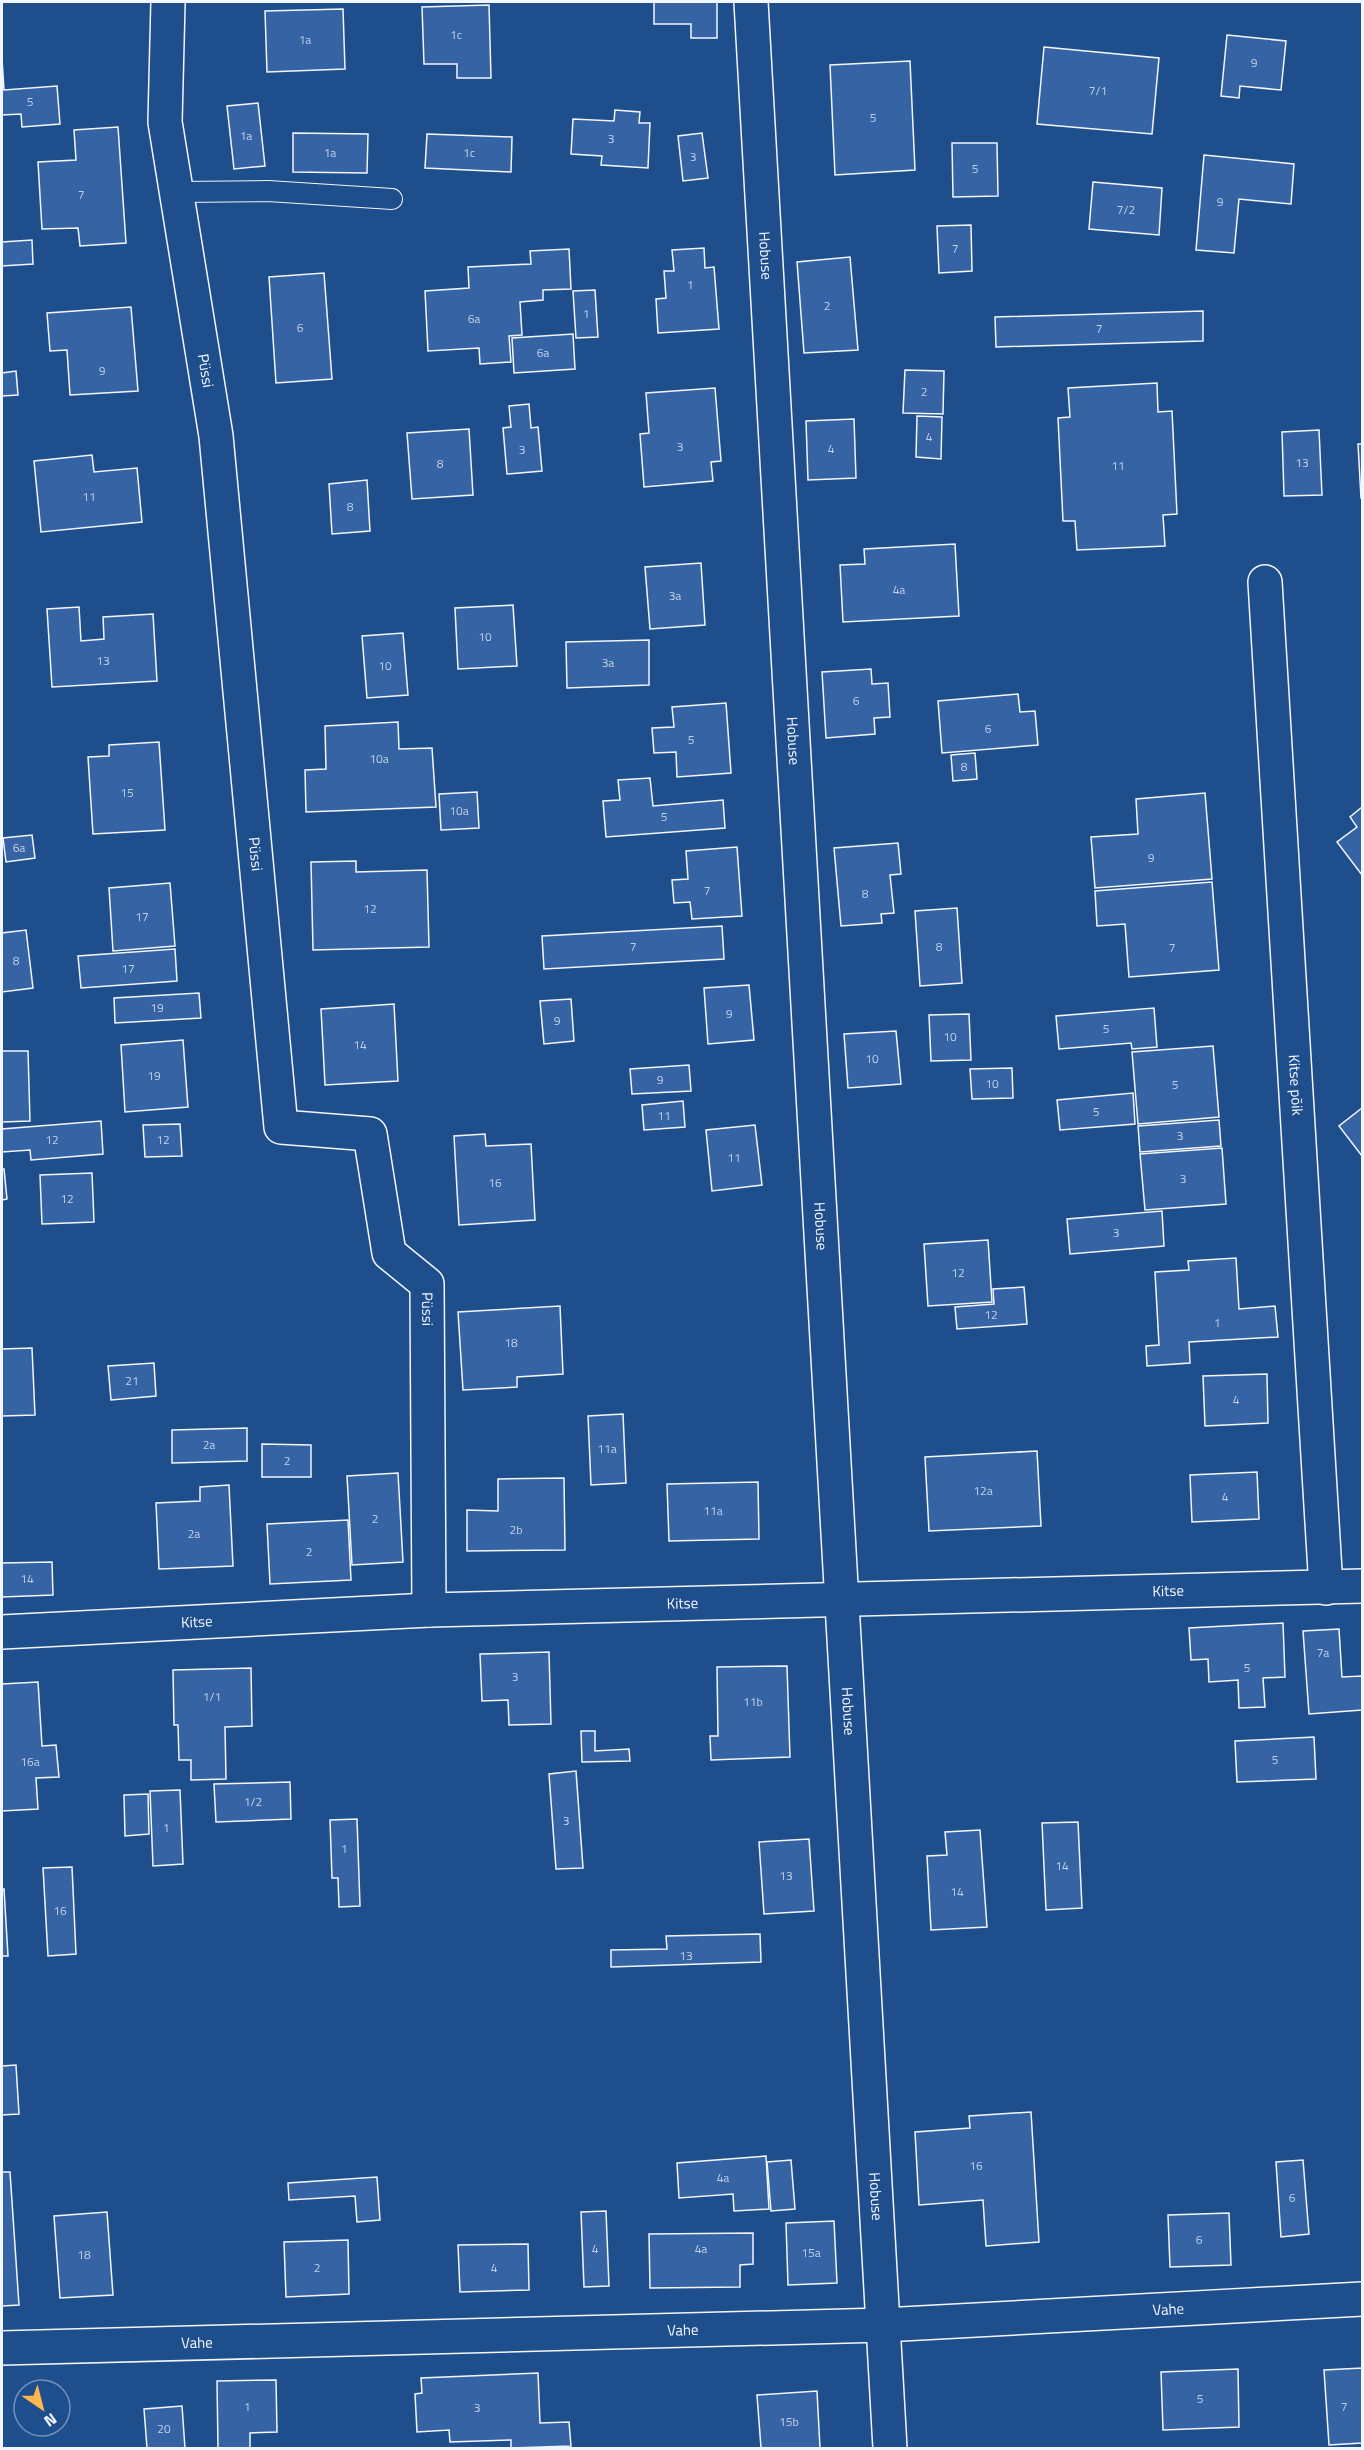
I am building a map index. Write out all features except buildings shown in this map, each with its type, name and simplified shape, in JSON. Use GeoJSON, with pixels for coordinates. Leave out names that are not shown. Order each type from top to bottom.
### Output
{"type":"FeatureCollection","features":[{"type":"Feature","properties":{"kind":"street","name":"Püssi"},"geometry":{"type":"LineString","coordinates":[[168,2],[165,122],[216,436],[281,1127],[370,1134],[389,1253],[427,1284],[429,1610]]}},
{"type":"Feature","properties":{"kind":"street","name":"Hobuse"},"geometry":{"type":"LineString","coordinates":[[751,2],[890,2448]]}},
{"type":"Feature","properties":{"kind":"street","name":"Kitse põik"},"geometry":{"type":"LineString","coordinates":[[1265,582],[1326,1588]]}},
{"type":"Feature","properties":{"kind":"street","name":"Kitse"},"geometry":{"type":"LineString","coordinates":[[2,1632],[429,1610],[1362,1586]]}},
{"type":"Feature","properties":{"kind":"street","name":"Vahe"},"geometry":{"type":"LineString","coordinates":[[2,2348],[883,2325],[1362,2299]]}},
{"type":"Feature","properties":{"kind":"lane"},"geometry":{"type":"LineString","coordinates":[[176,192],[268,191],[392,199]]}}]}
